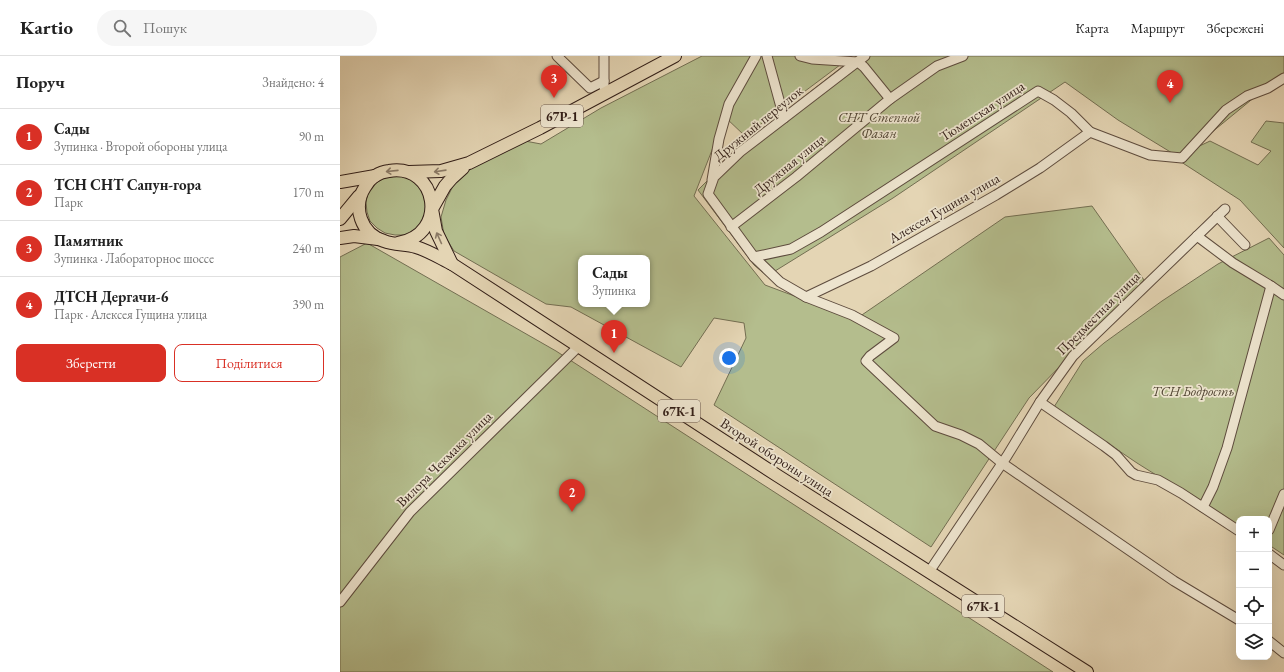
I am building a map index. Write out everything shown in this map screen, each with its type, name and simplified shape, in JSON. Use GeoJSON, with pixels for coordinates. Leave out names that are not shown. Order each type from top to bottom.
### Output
{"type":"FeatureCollection","features":[{"type":"Feature","properties":{"kind":"main road","name":"67Р-1"},"geometry":{"type":"LineString","coordinates":[[432,209],[445,186],[458,172],[469,164],[675,56]]}},
{"type":"Feature","properties":{"kind":"main road","name":"67Р-1"},"geometry":{"type":"LineString","coordinates":[[409,172],[441,171],[469,164]]}},
{"type":"Feature","properties":{"kind":"main road"},"geometry":{"type":"LineString","coordinates":[[340,182],[375,176],[386,171],[393,170],[409,172],[416,176],[425,185],[431,197],[436,231],[452,264]]}},
{"type":"Feature","properties":{"kind":"main road"},"geometry":{"type":"LineString","coordinates":[[365,228],[359,214],[358,206],[365,186],[375,176]]}},
{"type":"Feature","properties":{"kind":"main road"},"geometry":{"type":"LineString","coordinates":[[362,193],[342,215],[365,228]]}},
{"type":"Feature","properties":{"kind":"main road"},"geometry":{"type":"LineString","coordinates":[[398,243],[411,240],[421,232],[429,222],[432,209]]}},
{"type":"Feature","properties":{"kind":"main road","name":"67К-1"},"geometry":{"type":"LineString","coordinates":[[365,228],[378,239]]}},
{"type":"Feature","properties":{"kind":"main road","name":"67К-1"},"geometry":{"type":"LineString","coordinates":[[340,238],[354,236],[398,243],[426,250],[452,264]]}},
{"type":"Feature","properties":{"kind":"main road","name":"Второй обороны улица"},"geometry":{"type":"LineString","coordinates":[[452,264],[778,476],[1087,672]]}},
{"type":"Feature","properties":{"kind":"street"},"geometry":{"type":"LineString","coordinates":[[557,56],[590,88],[604,81]]}},
{"type":"Feature","properties":{"kind":"street"},"geometry":{"type":"LineString","coordinates":[[604,56],[604,94]]}},
{"type":"Feature","properties":{"kind":"street"},"geometry":{"type":"LineString","coordinates":[[756,56],[729,104],[719,139],[708,194],[754,257],[780,282],[806,297],[852,314],[894,338],[870,356],[866,362],[935,426],[961,435],[979,444],[1002,463],[1174,581],[1236,618]]}},
{"type":"Feature","properties":{"kind":"street"},"geometry":{"type":"LineString","coordinates":[[767,56],[784,118]]}},
{"type":"Feature","properties":{"kind":"street"},"geometry":{"type":"LineString","coordinates":[[800,56],[812,59],[861,59],[864,67],[890,99]]}},
{"type":"Feature","properties":{"kind":"street","name":"Дружная улица"},"geometry":{"type":"LineString","coordinates":[[731,226],[796,177],[890,99],[937,66],[963,56]]}},
{"type":"Feature","properties":{"kind":"street","name":"Дружный переулок"},"geometry":{"type":"LineString","coordinates":[[711,185],[714,177],[740,152],[861,59]]}},
{"type":"Feature","properties":{"kind":"street"},"geometry":{"type":"LineString","coordinates":[[1090,132],[1150,155],[1182,158],[1226,110],[1247,96],[1268,88],[1284,78]]}},
{"type":"Feature","properties":{"kind":"street","name":"Тюменская улица"},"geometry":{"type":"LineString","coordinates":[[754,257],[791,249],[821,232],[1038,91],[1054,100],[1071,113],[1090,132]]}},
{"type":"Feature","properties":{"kind":"street","name":"Алексея Гущина улица"},"geometry":{"type":"LineString","coordinates":[[806,297],[871,266],[989,199],[1040,168],[1090,132]]}},
{"type":"Feature","properties":{"kind":"street","name":"Предместная улица"},"geometry":{"type":"LineString","coordinates":[[929,572],[1066,364],[1080,348],[1225,209]]}},
{"type":"Feature","properties":{"kind":"street"},"geometry":{"type":"LineString","coordinates":[[1218,216],[1245,245]]}},
{"type":"Feature","properties":{"kind":"street"},"geometry":{"type":"LineString","coordinates":[[1197,236],[1233,263],[1272,286],[1284,295]]}},
{"type":"Feature","properties":{"kind":"street"},"geometry":{"type":"LineString","coordinates":[[1203,507],[1213,487],[1227,448],[1272,286]]}},
{"type":"Feature","properties":{"kind":"street","name":"Вилора Чекмака улица"},"geometry":{"type":"LineString","coordinates":[[340,602],[410,512],[579,346]]}},
{"type":"Feature","properties":{"kind":"street"},"geometry":{"type":"LineString","coordinates":[[1040,402],[1116,455],[1131,472],[1136,475],[1158,480],[1236,528]]}},
{"type":"Feature","properties":{"kind":"street"},"geometry":{"type":"LineString","coordinates":[[1272,523],[1284,494]]}},
{"type":"Feature","properties":{"kind":"street"},"geometry":{"type":"LineString","coordinates":[[1272,556],[1284,564]]}},
{"type":"Feature","properties":{"kind":"street"},"geometry":{"type":"LineString","coordinates":[[1272,643],[1284,653]]}},
{"type":"Feature","properties":{"kind":"green space"},"geometry":{"type":"Polygon","coordinates":[[[702,56],[852,56],[745,136],[725,117],[694,196],[765,285],[856,319],[1005,217],[1092,206],[1144,280],[1029,398],[931,547],[714,405],[746,338],[744,323],[714,318],[681,367],[571,307],[546,304],[454,251],[444,235],[441,217],[446,200],[456,180],[484,161],[525,141],[541,144],[601,108],[702,56]]]}},
{"type":"Feature","properties":{"kind":"green space","name":"СНТ Степной Фазан"},"geometry":{"type":"Polygon","coordinates":[[[856,56],[1284,56],[1284,73],[1189,151],[1210,141],[1258,165],[1271,151],[1251,142],[1266,121],[1284,123],[1284,248],[1240,200],[1175,158],[1177,156],[1118,120],[1065,82],[893,198],[767,276],[754,265],[698,190],[744,144],[856,56]]]}},
{"type":"Feature","properties":{"kind":"green space"},"geometry":{"type":"Polygon","coordinates":[[[402,173],[421,183],[429,203],[422,223],[414,230],[404,235],[395,235],[385,233],[370,221],[366,202],[368,193],[373,184],[381,177],[402,173]]]}},
{"type":"Feature","properties":{"kind":"green space","name":"ТСН Бодрость"},"geometry":{"type":"Polygon","coordinates":[[[1269,238],[1284,255],[1284,555],[1272,547],[1272,516],[1236,516],[1236,525],[1137,463],[1054,407],[1083,361],[1104,343],[1162,301],[1218,264],[1269,238]]]}},
{"type":"Feature","properties":{"kind":"green space"},"geometry":{"type":"Polygon","coordinates":[[[367,243],[556,351],[1053,672],[340,672],[340,257],[367,243]]]}},
{"type":"Feature","properties":{"kind":"place","name":"Памятник"},"geometry":{"type":"Point","coordinates":[554,98]}},
{"type":"Feature","properties":{"kind":"place","name":"ДТСН Дергачи-6"},"geometry":{"type":"Point","coordinates":[1170,103]}},
{"type":"Feature","properties":{"kind":"place","name":"Сады"},"geometry":{"type":"Point","coordinates":[614,353]}},
{"type":"Feature","properties":{"kind":"place","name":"ТСН СНТ Сапун-гора"},"geometry":{"type":"Point","coordinates":[572,512]}}]}
